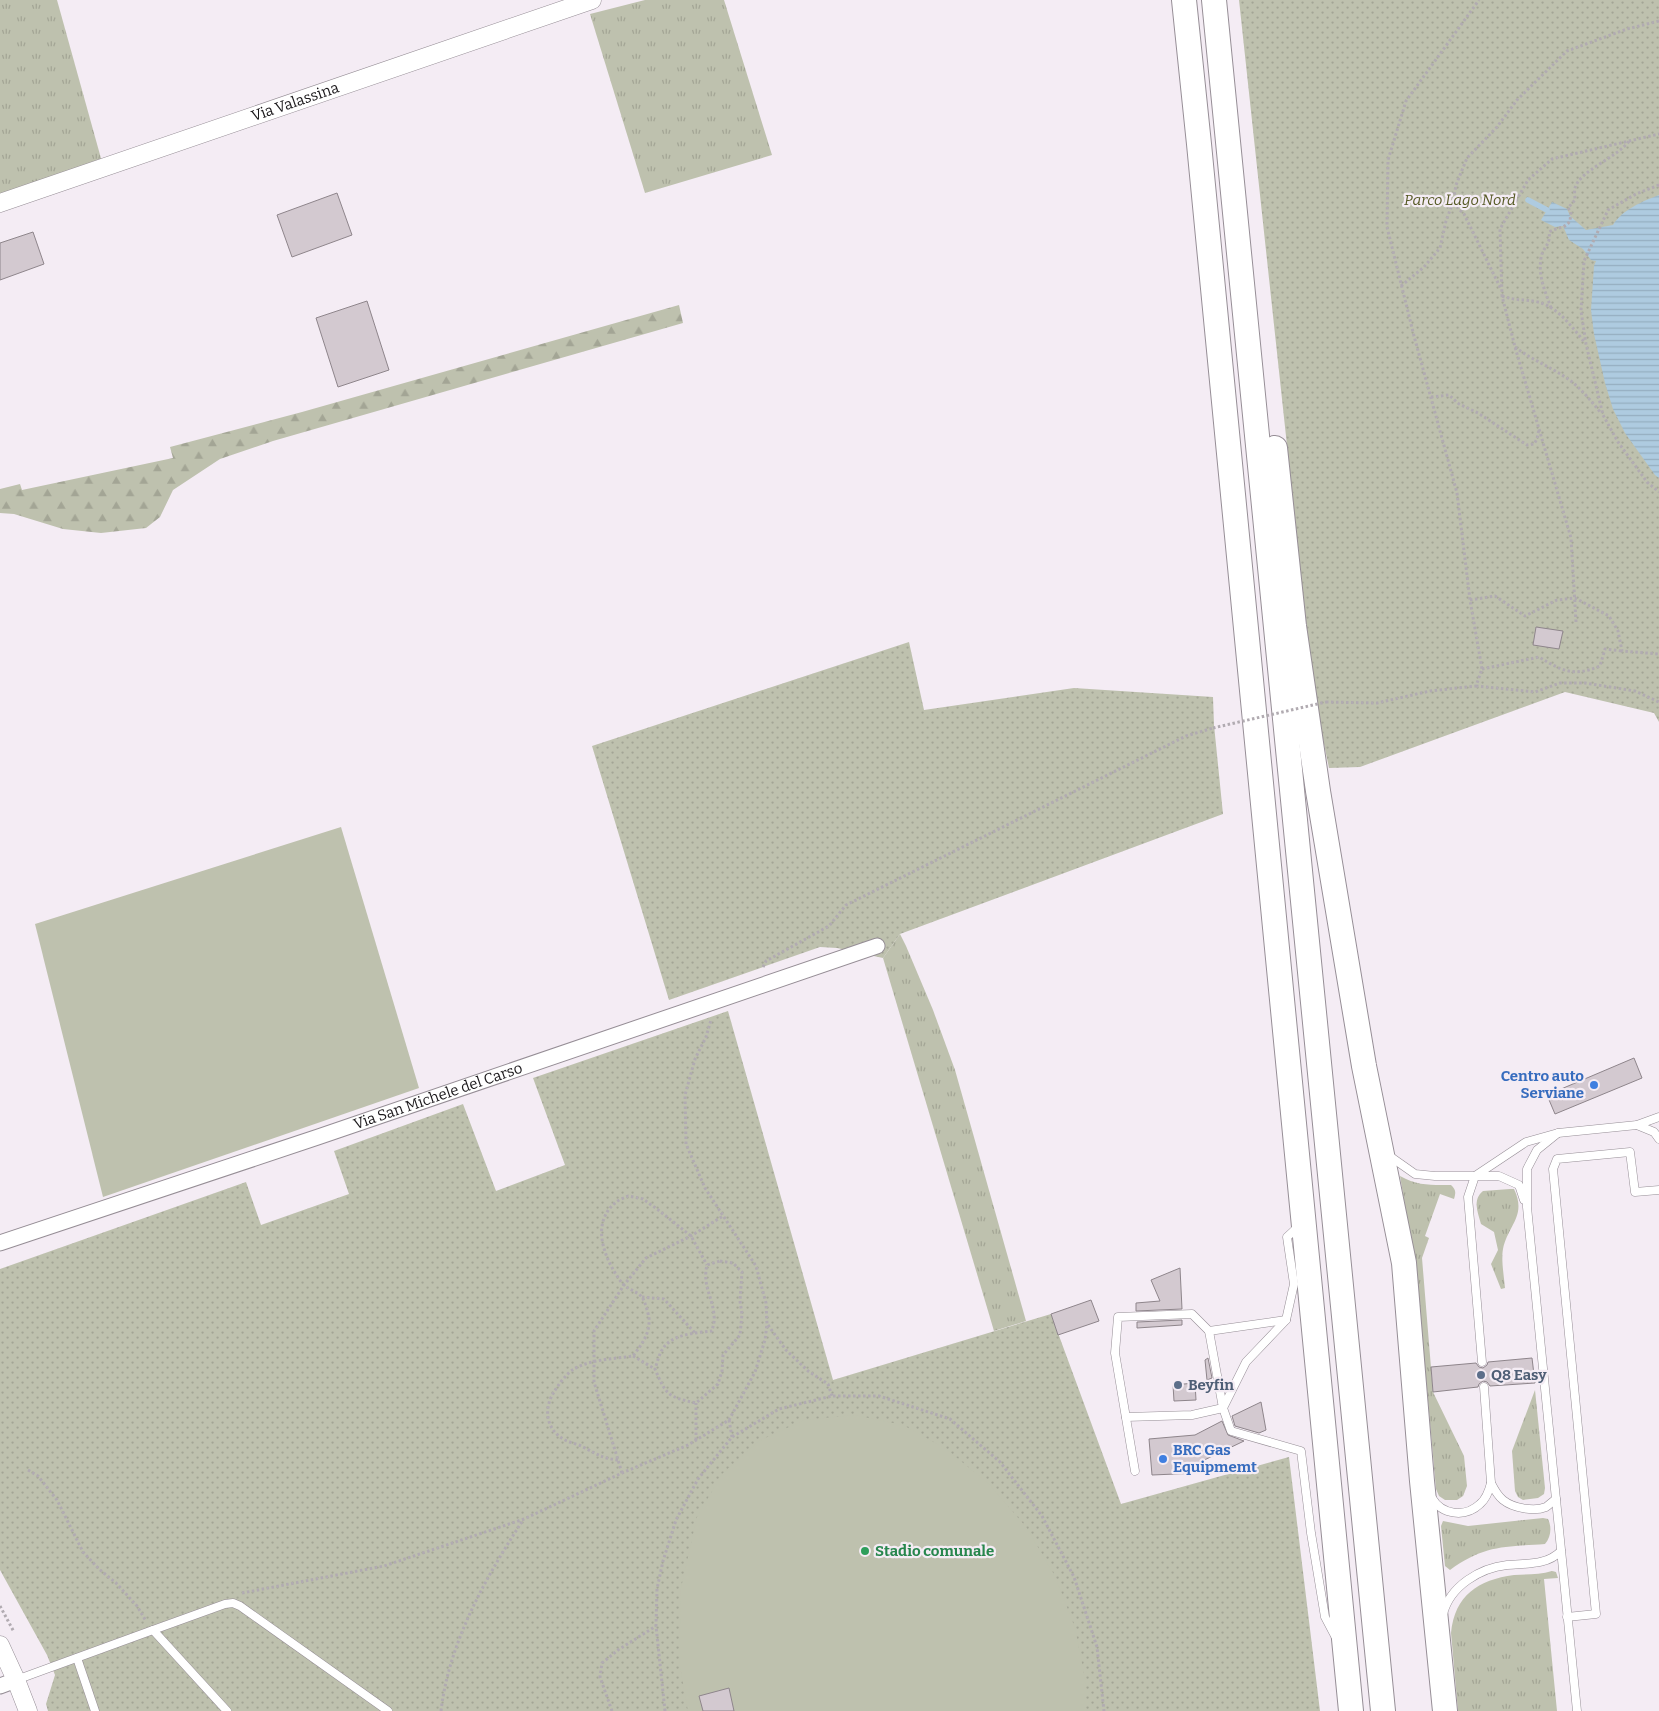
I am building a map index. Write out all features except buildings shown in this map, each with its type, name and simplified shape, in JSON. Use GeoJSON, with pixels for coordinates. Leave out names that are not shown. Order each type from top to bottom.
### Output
{"type":"FeatureCollection","features":[{"type":"Feature","properties":{"kind":"highway"},"geometry":{"type":"LineString","coordinates":[[1184,0],[1351,1711]]}},
{"type":"Feature","properties":{"kind":"highway"},"geometry":{"type":"LineString","coordinates":[[1214,0],[1382,1711]]}},
{"type":"Feature","properties":{"kind":"highway"},"geometry":{"type":"LineString","coordinates":[[1244,307],[1260,328],[1263,339],[1294,626],[1331,870],[1364,1066],[1404,1263],[1422,1481],[1445,1711]]}},
{"type":"Feature","properties":{"kind":"street","name":"Via Valassina"},"geometry":{"type":"LineString","coordinates":[[0,203],[592,0]]}},
{"type":"Feature","properties":{"kind":"street","name":"Via San Michele del Carso"},"geometry":{"type":"LineString","coordinates":[[0,1243],[328,1134],[877,946]]}},
{"type":"Feature","properties":{"kind":"street"},"geometry":{"type":"LineString","coordinates":[[0,1645],[8,1683],[28,1711]]}},
{"type":"Feature","properties":{"kind":"lane"},"geometry":{"type":"LineString","coordinates":[[1482,1362],[1468,1196],[1475,1176],[1526,1142],[1558,1133],[1637,1125],[1659,1117]]}},
{"type":"Feature","properties":{"kind":"lane"},"geometry":{"type":"LineString","coordinates":[[1637,1125],[1654,1132],[1659,1139]]}},
{"type":"Feature","properties":{"kind":"lane"},"geometry":{"type":"LineString","coordinates":[[1558,1133],[1537,1150],[1526,1169],[1526,1207],[1577,1711]]}},
{"type":"Feature","properties":{"kind":"lane"},"geometry":{"type":"LineString","coordinates":[[1381,1151],[1415,1174],[1435,1176],[1499,1176],[1519,1185],[1526,1207]]}},
{"type":"Feature","properties":{"kind":"lane"},"geometry":{"type":"LineString","coordinates":[[1567,1616],[1596,1614],[1553,1169],[1557,1159],[1630,1152],[1635,1192],[1659,1190]]}},
{"type":"Feature","properties":{"kind":"lane"},"geometry":{"type":"LineString","coordinates":[[1223,1408],[1246,1362],[1286,1320],[1294,1284],[1288,1237],[1303,1220]]}},
{"type":"Feature","properties":{"kind":"lane"},"geometry":{"type":"LineString","coordinates":[[1135,1471],[1115,1353],[1118,1317],[1192,1314],[1208,1332],[1223,1408],[1231,1431],[1301,1451],[1311,1533],[1325,1617],[1346,1657]]}},
{"type":"Feature","properties":{"kind":"lane"},"geometry":{"type":"LineString","coordinates":[[1208,1332],[1286,1320]]}},
{"type":"Feature","properties":{"kind":"lane"},"geometry":{"type":"LineString","coordinates":[[1422,1481],[1436,1506],[1452,1513],[1466,1512],[1480,1504],[1487,1494],[1491,1484],[1484,1387]]}},
{"type":"Feature","properties":{"kind":"lane"},"geometry":{"type":"LineString","coordinates":[[1126,1417],[1192,1415],[1223,1408]]}},
{"type":"Feature","properties":{"kind":"lane"},"geometry":{"type":"LineString","coordinates":[[1491,1484],[1503,1500],[1515,1507],[1546,1507],[1556,1499]]}},
{"type":"Feature","properties":{"kind":"lane"},"geometry":{"type":"LineString","coordinates":[[1438,1638],[1444,1609],[1457,1588],[1478,1574],[1504,1566],[1542,1563],[1555,1557],[1561,1551]]}},
{"type":"Feature","properties":{"kind":"lane"},"geometry":{"type":"LineString","coordinates":[[8,1683],[150,1628],[233,1603],[240,1606],[388,1711]]}},
{"type":"Feature","properties":{"kind":"lane"},"geometry":{"type":"LineString","coordinates":[[150,1628],[227,1711]]}},
{"type":"Feature","properties":{"kind":"lane"},"geometry":{"type":"LineString","coordinates":[[76,1658],[94,1711]]}},
{"type":"Feature","properties":{"kind":"path"},"geometry":{"type":"LineString","coordinates":[[1476,686],[1482,669],[1470,600],[1457,493],[1387,227],[1388,160],[1406,101],[1479,0]]}},
{"type":"Feature","properties":{"kind":"path"},"geometry":{"type":"LineString","coordinates":[[1401,286],[1424,267],[1440,248],[1456,185],[1466,158],[1497,127],[1517,100],[1567,51],[1626,29],[1659,21]]}},
{"type":"Feature","properties":{"kind":"path"},"geometry":{"type":"LineString","coordinates":[[1576,622],[1571,538],[1502,296],[1500,229],[1528,180],[1552,159],[1659,134]]}},
{"type":"Feature","properties":{"kind":"path"},"geometry":{"type":"LineString","coordinates":[[1551,308],[1540,278],[1541,256],[1550,240],[1549,232],[1554,229],[1563,228],[1570,221],[1571,212],[1568,208],[1575,200],[1575,188],[1580,178],[1623,150],[1629,140]]}},
{"type":"Feature","properties":{"kind":"path"},"geometry":{"type":"LineString","coordinates":[[1603,415],[1586,344],[1581,311],[1584,261],[1608,210],[1636,194],[1659,185]]}},
{"type":"Feature","properties":{"kind":"path"},"geometry":{"type":"LineString","coordinates":[[1453,202],[1464,214],[1502,292]]}},
{"type":"Feature","properties":{"kind":"path"},"geometry":{"type":"LineString","coordinates":[[1502,296],[1515,300],[1539,302],[1551,308],[1569,323],[1586,344]]}},
{"type":"Feature","properties":{"kind":"path"},"geometry":{"type":"LineString","coordinates":[[1515,347],[1540,364],[1570,380],[1590,399],[1603,415],[1618,442],[1647,482],[1659,492]]}},
{"type":"Feature","properties":{"kind":"path"},"geometry":{"type":"LineString","coordinates":[[1431,397],[1449,395],[1459,404],[1478,413],[1527,445],[1534,444],[1539,429]]}},
{"type":"Feature","properties":{"kind":"path"},"geometry":{"type":"LineString","coordinates":[[1470,600],[1495,596],[1525,616],[1557,600],[1575,598],[1609,616],[1618,631],[1622,651]]}},
{"type":"Feature","properties":{"kind":"path"},"geometry":{"type":"LineString","coordinates":[[1482,669],[1538,657],[1557,668],[1575,673],[1588,671],[1600,666],[1605,649],[1659,654]]}},
{"type":"Feature","properties":{"kind":"path"},"geometry":{"type":"LineString","coordinates":[[752,988],[766,961],[829,926],[846,905],[1186,736],[1326,702],[1377,703],[1430,692],[1476,686],[1536,692],[1560,683],[1586,683],[1635,690],[1659,702]]}},
{"type":"Feature","properties":{"kind":"path"},"geometry":{"type":"LineString","coordinates":[[235,1595],[384,1566],[524,1519],[622,1473],[688,1445],[729,1420],[755,1372],[765,1340],[767,1324],[766,1303],[756,1266],[705,1188],[686,1144],[684,1095],[694,1060],[706,1038],[712,1017],[727,997]]}},
{"type":"Feature","properties":{"kind":"path"},"geometry":{"type":"LineString","coordinates":[[655,1369],[662,1349],[674,1338],[694,1333],[712,1332],[715,1318],[707,1291],[705,1274],[707,1265],[692,1236],[643,1199],[628,1196],[615,1203],[606,1213],[601,1229],[604,1250],[614,1271],[624,1285],[642,1297],[664,1299],[694,1333]]}},
{"type":"Feature","properties":{"kind":"path"},"geometry":{"type":"LineString","coordinates":[[622,1473],[594,1382],[594,1331],[624,1285],[646,1258],[692,1236],[723,1216]]}},
{"type":"Feature","properties":{"kind":"path"},"geometry":{"type":"LineString","coordinates":[[696,1440],[696,1403],[718,1384],[722,1371],[723,1355],[740,1335],[742,1314],[740,1302],[742,1272],[732,1263],[720,1261],[707,1265]]}},
{"type":"Feature","properties":{"kind":"path"},"geometry":{"type":"LineString","coordinates":[[633,1356],[646,1338],[649,1318],[642,1297]]}},
{"type":"Feature","properties":{"kind":"path"},"geometry":{"type":"LineString","coordinates":[[767,1324],[786,1350],[808,1371],[828,1384],[832,1396]]}},
{"type":"Feature","properties":{"kind":"path"},"geometry":{"type":"LineString","coordinates":[[618,1460],[602,1458],[564,1440],[550,1426],[547,1413],[549,1400],[573,1369],[594,1362],[633,1356],[655,1369],[661,1384],[668,1394],[678,1400],[696,1403]]}},
{"type":"Feature","properties":{"kind":"path"},"geometry":{"type":"LineString","coordinates":[[665,1711],[656,1626],[657,1589],[663,1561],[676,1520],[698,1478],[732,1437],[779,1410],[832,1396],[880,1396],[950,1419],[1000,1462],[1042,1516],[1074,1577],[1097,1647],[1104,1711]]}},
{"type":"Feature","properties":{"kind":"path"},"geometry":{"type":"LineString","coordinates":[[729,1420],[732,1437]]}},
{"type":"Feature","properties":{"kind":"path"},"geometry":{"type":"LineString","coordinates":[[28,1470],[38,1476],[57,1500],[83,1552],[137,1606],[150,1628]]}},
{"type":"Feature","properties":{"kind":"path"},"geometry":{"type":"LineString","coordinates":[[441,1711],[443,1690],[450,1663],[474,1604],[524,1519]]}},
{"type":"Feature","properties":{"kind":"path"},"geometry":{"type":"LineString","coordinates":[[612,1711],[600,1677],[602,1663],[618,1650],[656,1626]]}},
{"type":"Feature","properties":{"kind":"green space"},"geometry":{"type":"Polygon","coordinates":[[[0,0],[57,0],[102,162],[0,195],[0,0]]]}},
{"type":"Feature","properties":{"kind":"green space"},"geometry":{"type":"Polygon","coordinates":[[[645,0],[724,0],[772,155],[645,193],[590,14],[645,0]]]}},
{"type":"Feature","properties":{"kind":"green space","name":"Parco Lago Nord"},"geometry":{"type":"Polygon","coordinates":[[[1239,0],[1659,0],[1659,722],[1654,713],[1565,692],[1360,767],[1329,768],[1314,696],[1239,0]]]}},
{"type":"Feature","properties":{"kind":"green space"},"geometry":{"type":"Polygon","coordinates":[[[679,305],[683,323],[273,441],[220,459],[173,490],[160,517],[146,528],[101,533],[63,529],[14,514],[0,513],[0,489],[20,484],[22,490],[173,458],[170,447],[302,412],[679,305]]]}},
{"type":"Feature","properties":{"kind":"green space"},"geometry":{"type":"Polygon","coordinates":[[[909,642],[924,710],[1074,688],[1213,697],[1223,814],[900,934],[883,958],[837,948],[820,947],[669,1000],[592,746],[909,642]]]}},
{"type":"Feature","properties":{"kind":"green space"},"geometry":{"type":"Polygon","coordinates":[[[341,827],[419,1088],[103,1197],[35,924],[341,827]]]}},
{"type":"Feature","properties":{"kind":"green space"},"geometry":{"type":"Polygon","coordinates":[[[900,934],[933,1010],[955,1070],[1026,1321],[994,1331],[883,958],[900,934]]]}},
{"type":"Feature","properties":{"kind":"green space"},"geometry":{"type":"Polygon","coordinates":[[[728,1011],[833,1380],[1051,1314],[1121,1504],[1289,1457],[1320,1711],[48,1711],[46,1704],[55,1675],[47,1655],[0,1570],[0,1269],[246,1182],[261,1225],[349,1194],[334,1151],[463,1104],[496,1191],[565,1165],[533,1078],[728,1011]]]}},
{"type":"Feature","properties":{"kind":"green space"},"geometry":{"type":"Polygon","coordinates":[[[1400,1176],[1419,1183],[1451,1185],[1455,1191],[1454,1199],[1440,1194],[1425,1236],[1429,1238],[1422,1258],[1433,1392],[1464,1456],[1467,1486],[1463,1496],[1457,1500],[1445,1500],[1439,1496],[1436,1489],[1417,1279],[1400,1176]]]}},
{"type":"Feature","properties":{"kind":"green space"},"geometry":{"type":"Polygon","coordinates":[[[1514,1189],[1517,1198],[1518,1214],[1505,1241],[1502,1253],[1505,1288],[1501,1289],[1491,1264],[1498,1250],[1494,1232],[1481,1224],[1477,1211],[1477,1202],[1483,1191],[1514,1189]]]}},
{"type":"Feature","properties":{"kind":"green space"},"geometry":{"type":"Polygon","coordinates":[[[1535,1390],[1545,1488],[1544,1494],[1538,1498],[1523,1500],[1518,1497],[1515,1491],[1512,1451],[1535,1390]]]}},
{"type":"Feature","properties":{"kind":"green space","name":"Stadio comunale"},"geometry":{"type":"Polygon","coordinates":[[[854,1415],[903,1425],[946,1449],[989,1484],[1026,1527],[1055,1576],[1075,1628],[1086,1684],[1086,1711],[688,1711],[679,1661],[681,1588],[697,1517],[722,1474],[759,1441],[804,1420],[854,1415]]]}},
{"type":"Feature","properties":{"kind":"green space"},"geometry":{"type":"Polygon","coordinates":[[[1548,1519],[1550,1529],[1549,1538],[1545,1544],[1495,1549],[1473,1556],[1450,1570],[1445,1566],[1441,1526],[1443,1521],[1468,1526],[1548,1519]]]}},
{"type":"Feature","properties":{"kind":"green space"},"geometry":{"type":"Polygon","coordinates":[[[1556,1572],[1558,1578],[1544,1579],[1557,1711],[1458,1711],[1451,1633],[1453,1620],[1463,1599],[1479,1586],[1501,1577],[1556,1572]]]}},
{"type":"Feature","properties":{"kind":"water"},"geometry":{"type":"Polygon","coordinates":[[[1659,195],[1659,478],[1625,433],[1613,409],[1605,383],[1594,334],[1591,310],[1596,261],[1591,260],[1583,249],[1569,240],[1563,226],[1555,227],[1541,220],[1552,202],[1567,209],[1570,216],[1586,230],[1613,225],[1627,210],[1659,195]]]}},
{"type":"Feature","properties":{"kind":"waterway"},"geometry":{"type":"LineString","coordinates":[[1528,200],[1547,210]]}},
{"type":"Feature","properties":{"kind":"place","name":"Centro auto Serviane"},"geometry":{"type":"Point","coordinates":[1594,1085]}},
{"type":"Feature","properties":{"kind":"place","name":"Q8 Easy"},"geometry":{"type":"Point","coordinates":[1481,1375]}},
{"type":"Feature","properties":{"kind":"place","name":"Beyfin"},"geometry":{"type":"Point","coordinates":[1178,1385]}},
{"type":"Feature","properties":{"kind":"place","name":"BRC Gas Equipmemt"},"geometry":{"type":"Point","coordinates":[1163,1459]}},
{"type":"Feature","properties":{"kind":"place","name":"Stadio comunale"},"geometry":{"type":"Point","coordinates":[865,1551]}}]}
